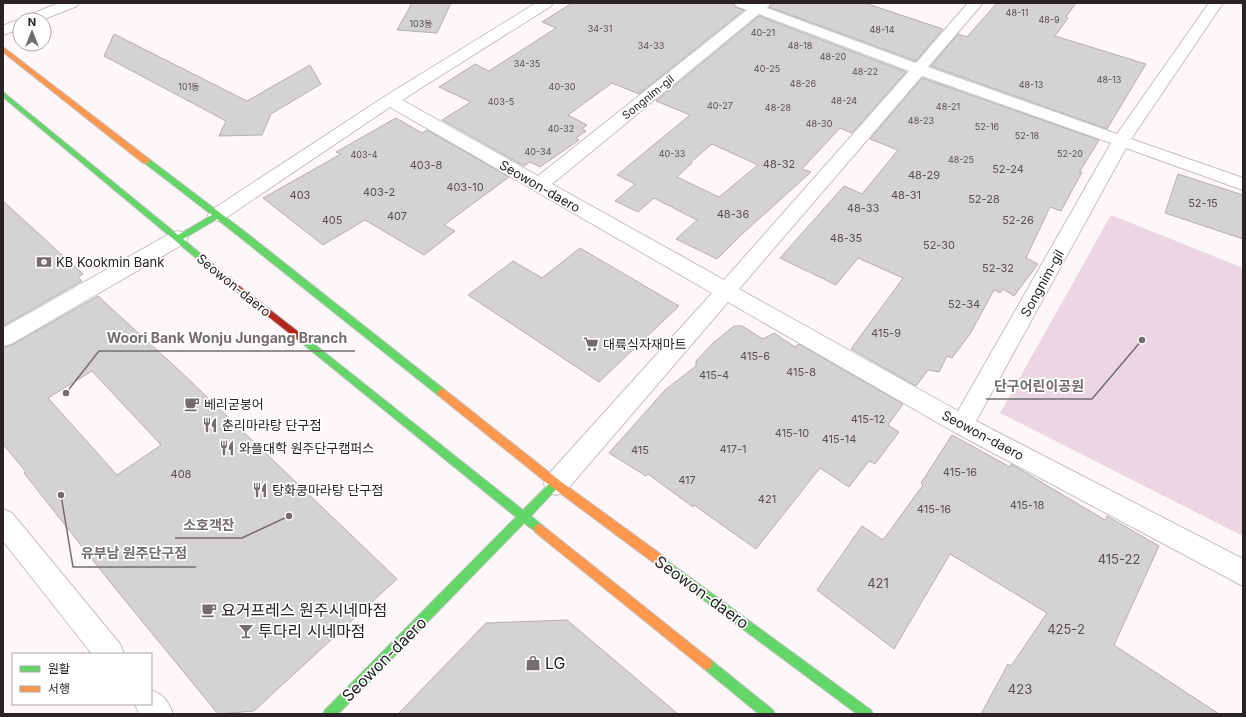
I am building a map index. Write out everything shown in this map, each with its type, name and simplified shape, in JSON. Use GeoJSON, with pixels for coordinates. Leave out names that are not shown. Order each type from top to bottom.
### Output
{"type":"FeatureCollection","features":[{"type":"Feature","properties":{"kind":"street"},"geometry":{"type":"LineString","coordinates":[[50,12],[72,3]]}},
{"type":"Feature","properties":{"kind":"street"},"geometry":{"type":"LineString","coordinates":[[3,338],[217,215],[390,100],[546,3]]}},
{"type":"Feature","properties":{"kind":"street"},"geometry":{"type":"LineString","coordinates":[[741,3],[761,6],[918,69],[1243,184]]}},
{"type":"Feature","properties":{"kind":"street"},"geometry":{"type":"LineString","coordinates":[[524,518],[556,484],[726,291],[976,3]]}},
{"type":"Feature","properties":{"kind":"street","name":"Songnim-gil"},"geometry":{"type":"LineString","coordinates":[[962,425],[1121,141],[1216,3]]}},
{"type":"Feature","properties":{"kind":"street","name":"Songnim-gil"},"geometry":{"type":"LineString","coordinates":[[539,185],[761,6]]}},
{"type":"Feature","properties":{"kind":"street","name":"Seowon-daero"},"geometry":{"type":"LineString","coordinates":[[3,49],[217,215],[556,484],[867,714]]}},
{"type":"Feature","properties":{"kind":"street","name":"Seowon-daero"},"geometry":{"type":"LineString","coordinates":[[3,94],[178,238],[769,714]]}},
{"type":"Feature","properties":{"kind":"street","name":"Seowon-daero"},"geometry":{"type":"LineString","coordinates":[[390,100],[962,425],[1243,574]]}},
{"type":"Feature","properties":{"kind":"street","name":"Seowon-daero"},"geometry":{"type":"LineString","coordinates":[[329,714],[524,518]]}},
{"type":"Feature","properties":{"kind":"street"},"geometry":{"type":"LineString","coordinates":[[3,521],[109,653]]}},
{"type":"Feature","properties":{"kind":"street"},"geometry":{"type":"LineString","coordinates":[[151,705],[158,714]]}},
{"type":"Feature","properties":{"kind":"shaded area"},"geometry":{"type":"Polygon","coordinates":[[[1111,215],[1243,268],[1243,536],[1000,413],[1111,215]]]}},
{"type":"Feature","properties":{"kind":"building"},"geometry":{"type":"Polygon","coordinates":[[[412,3],[451,3],[437,33],[397,30],[412,3]]]}},
{"type":"Feature","properties":{"kind":"building"},"geometry":{"type":"Polygon","coordinates":[[[572,3],[733,3],[735,7],[744,10],[639,94],[612,83],[568,115],[587,125],[582,129],[586,131],[576,138],[579,140],[540,167],[530,162],[524,166],[442,120],[471,102],[439,87],[475,64],[489,71],[556,28],[542,22],[572,3]]]}},
{"type":"Feature","properties":{"kind":"building"},"geometry":{"type":"Polygon","coordinates":[[[772,3],[865,3],[943,29],[916,61],[769,7],[772,3]]]}},
{"type":"Feature","properties":{"kind":"building"},"geometry":{"type":"Polygon","coordinates":[[[997,3],[1076,3],[1066,17],[1068,18],[1055,36],[1146,64],[1107,129],[931,66],[958,34],[967,37],[997,3]]]}},
{"type":"Feature","properties":{"kind":"building"},"geometry":{"type":"Polygon","coordinates":[[[759,16],[906,72],[852,133],[840,128],[802,169],[811,172],[740,236],[717,259],[676,239],[697,220],[654,198],[638,212],[615,201],[635,184],[617,175],[690,115],[656,101],[759,16]],[[712,144],[691,162],[692,163],[677,177],[719,197],[758,165],[712,144]]]}},
{"type":"Feature","properties":{"kind":"building"},"geometry":{"type":"Polygon","coordinates":[[[114,34],[247,101],[310,65],[321,84],[271,114],[262,135],[219,136],[226,121],[104,56],[114,34]]]}},
{"type":"Feature","properties":{"kind":"building"},"geometry":{"type":"Polygon","coordinates":[[[922,78],[1099,140],[1079,173],[1082,172],[1061,211],[1050,207],[1026,258],[1038,264],[1014,296],[1003,289],[1000,293],[994,290],[970,334],[952,358],[947,356],[939,372],[928,370],[916,386],[851,349],[903,278],[858,258],[836,285],[780,258],[844,186],[862,194],[898,150],[870,139],[922,78]]]}},
{"type":"Feature","properties":{"kind":"building"},"geometry":{"type":"Polygon","coordinates":[[[396,118],[422,133],[427,130],[509,177],[444,225],[455,231],[424,255],[365,220],[323,245],[263,198],[341,154],[336,152],[396,118]]]}},
{"type":"Feature","properties":{"kind":"building"},"geometry":{"type":"Polygon","coordinates":[[[1178,174],[1243,195],[1243,239],[1165,213],[1178,174]]]}},
{"type":"Feature","properties":{"kind":"building"},"geometry":{"type":"Polygon","coordinates":[[[3,201],[83,274],[78,277],[82,281],[3,326],[3,201]]]}},
{"type":"Feature","properties":{"kind":"building","name":"대륙식자재마트"},"geometry":{"type":"Polygon","coordinates":[[[580,248],[679,306],[599,382],[468,295],[513,261],[542,278],[580,248]]]}},
{"type":"Feature","properties":{"kind":"building"},"geometry":{"type":"Polygon","coordinates":[[[98,296],[181,372],[397,579],[254,711],[218,714],[110,582],[3,444],[3,347],[12,345],[98,296]],[[92,371],[48,398],[117,475],[161,445],[92,371]]]}},
{"type":"Feature","properties":{"kind":"building"},"geometry":{"type":"Polygon","coordinates":[[[734,326],[742,326],[763,339],[774,333],[795,347],[799,344],[903,404],[888,425],[899,432],[875,464],[869,461],[849,487],[820,468],[756,549],[694,505],[693,507],[648,474],[646,476],[609,453],[665,390],[696,366],[696,361],[713,343],[734,326]]]}},
{"type":"Feature","properties":{"kind":"building"},"geometry":{"type":"Polygon","coordinates":[[[952,435],[1010,467],[1011,464],[1105,520],[1107,516],[1159,546],[1114,645],[1219,714],[981,714],[1008,664],[1011,666],[1047,613],[950,554],[894,649],[817,590],[862,526],[883,540],[923,485],[921,483],[952,435]]]}},
{"type":"Feature","properties":{"kind":"building","name":"LG"},"geometry":{"type":"Polygon","coordinates":[[[567,620],[678,714],[398,714],[486,623],[567,620]]]}},
{"type":"Feature","properties":{"kind":"traffic: fast"},"geometry":{"type":"LineString","coordinates":[[3,94],[229,281]]}},
{"type":"Feature","properties":{"kind":"traffic: fast"},"geometry":{"type":"LineString","coordinates":[[146,161],[241,233],[442,393]]}},
{"type":"Feature","properties":{"kind":"traffic: fast"},"geometry":{"type":"LineString","coordinates":[[178,238],[217,215]]}},
{"type":"Feature","properties":{"kind":"traffic: fast"},"geometry":{"type":"LineString","coordinates":[[306,342],[539,529]]}},
{"type":"Feature","properties":{"kind":"traffic: fast"},"geometry":{"type":"LineString","coordinates":[[329,714],[556,484]]}},
{"type":"Feature","properties":{"kind":"traffic: fast"},"geometry":{"type":"LineString","coordinates":[[662,562],[867,714]]}},
{"type":"Feature","properties":{"kind":"traffic: fast"},"geometry":{"type":"LineString","coordinates":[[707,664],[769,714]]}},
{"type":"Feature","properties":{"kind":"traffic: slow"},"geometry":{"type":"LineString","coordinates":[[3,49],[146,161]]}},
{"type":"Feature","properties":{"kind":"traffic: slow"},"geometry":{"type":"LineString","coordinates":[[442,393],[556,484],[662,562]]}},
{"type":"Feature","properties":{"kind":"traffic: slow"},"geometry":{"type":"LineString","coordinates":[[539,529],[707,664]]}},
{"type":"Feature","properties":{"kind":"traffic: jam"},"geometry":{"type":"LineString","coordinates":[[229,281],[306,342]]}},
{"type":"Feature","properties":{"kind":"place","name":"KB Kookmin Bank"},"geometry":{"type":"Point","coordinates":[44,262]}},
{"type":"Feature","properties":{"kind":"place","name":"단구어린이공원"},"geometry":{"type":"Point","coordinates":[1142,340]}},
{"type":"Feature","properties":{"kind":"place","name":"대륙식자재마트"},"geometry":{"type":"Point","coordinates":[591,344]}},
{"type":"Feature","properties":{"kind":"place","name":"Woori Bank Wonju Jungang Branch"},"geometry":{"type":"Point","coordinates":[66,393]}},
{"type":"Feature","properties":{"kind":"place","name":"베리굳붕어"},"geometry":{"type":"Point","coordinates":[192,404]}},
{"type":"Feature","properties":{"kind":"place","name":"춘리마라탕 단구점"},"geometry":{"type":"Point","coordinates":[210,425]}},
{"type":"Feature","properties":{"kind":"place","name":"와플대학 원주단구캠퍼스"},"geometry":{"type":"Point","coordinates":[227,448]}},
{"type":"Feature","properties":{"kind":"place","name":"탕화쿵마라탕 단구점"},"geometry":{"type":"Point","coordinates":[260,490]}},
{"type":"Feature","properties":{"kind":"place","name":"유부남 원주단구점"},"geometry":{"type":"Point","coordinates":[61,495]}},
{"type":"Feature","properties":{"kind":"place","name":"소호객잔"},"geometry":{"type":"Point","coordinates":[289,516]}},
{"type":"Feature","properties":{"kind":"place","name":"요거프레스 원주시네마점"},"geometry":{"type":"Point","coordinates":[209,610]}},
{"type":"Feature","properties":{"kind":"place","name":"투다리 시네마점"},"geometry":{"type":"Point","coordinates":[246,631]}},
{"type":"Feature","properties":{"kind":"place","name":"LG"},"geometry":{"type":"Point","coordinates":[533,663]}}]}
